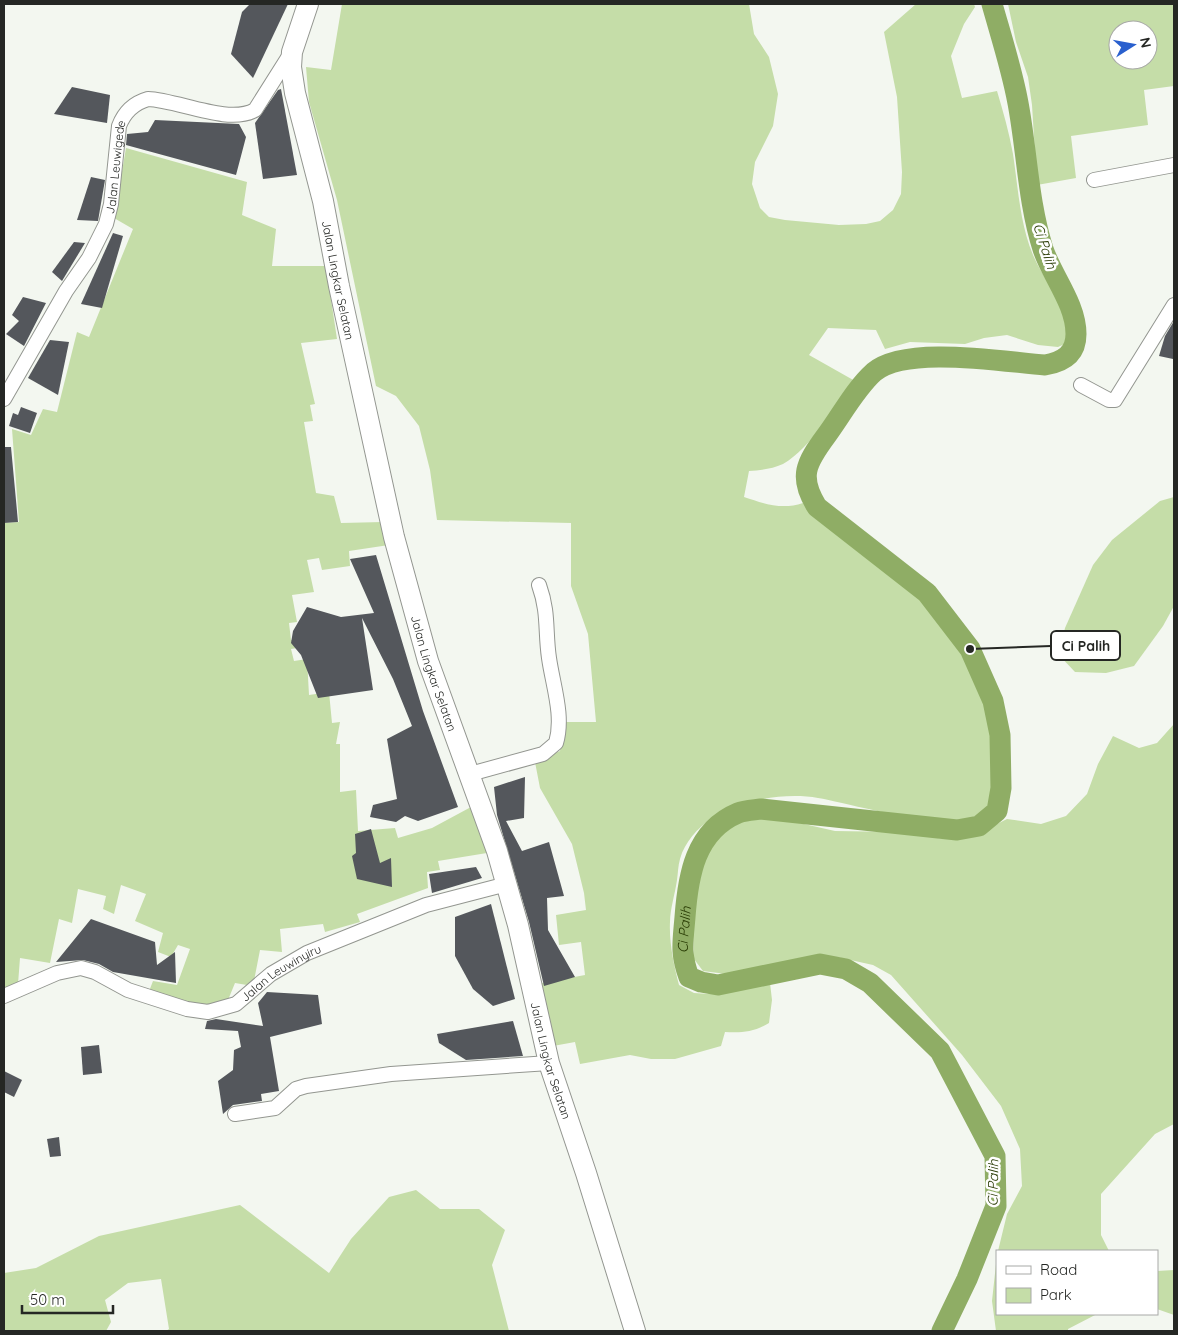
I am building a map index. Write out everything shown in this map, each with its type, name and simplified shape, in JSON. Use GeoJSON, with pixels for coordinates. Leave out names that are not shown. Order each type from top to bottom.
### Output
{"type":"FeatureCollection","features":[{"type":"Feature","properties":{"kind":"street","name":"Jalan Lingkar Selatan"},"geometry":{"type":"LineString","coordinates":[[308,4],[292,52],[291,67],[294,93],[323,201],[339,286],[394,536],[428,661],[451,729],[485,812],[507,884],[549,1063],[586,1173],[635,1331]]}},
{"type":"Feature","properties":{"kind":"street","name":"Jalan Leuwigede"},"geometry":{"type":"LineString","coordinates":[[4,400],[66,291],[89,258],[106,224],[111,204],[118,126],[123,116],[141,101],[148,99],[205,110],[247,114],[255,110],[292,52]]}},
{"type":"Feature","properties":{"kind":"street"},"geometry":{"type":"LineString","coordinates":[[1094,180],[1174,165]]}},
{"type":"Feature","properties":{"kind":"street"},"geometry":{"type":"LineString","coordinates":[[1081,385],[1109,400],[1115,400],[1174,305]]}},
{"type":"Feature","properties":{"kind":"street"},"geometry":{"type":"LineString","coordinates":[[470,774],[543,754],[556,743],[560,721],[549,657],[547,615],[538,585]]}},
{"type":"Feature","properties":{"kind":"street","name":"Jalan Leuwinyiru"},"geometry":{"type":"LineString","coordinates":[[4,996],[57,973],[81,968],[95,972],[128,990],[186,1010],[208,1012],[236,1004],[271,974],[307,953],[426,905],[507,884]]}},
{"type":"Feature","properties":{"kind":"street"},"geometry":{"type":"LineString","coordinates":[[234,1114],[275,1108],[296,1090],[306,1086],[391,1074],[549,1063]]}},
{"type":"Feature","properties":{"kind":"green space"},"geometry":{"type":"Polygon","coordinates":[[[342,4],[749,4],[754,34],[769,57],[778,94],[773,126],[755,162],[752,184],[760,208],[769,217],[839,225],[866,224],[880,221],[893,210],[901,194],[902,172],[897,97],[884,32],[916,4],[974,4],[975,7],[964,24],[951,56],[962,98],[997,91],[1013,154],[1025,231],[1033,255],[1061,307],[1067,330],[1067,343],[1058,347],[1038,345],[1007,335],[984,338],[965,344],[910,342],[885,349],[876,330],[828,328],[809,355],[855,381],[822,426],[793,457],[775,467],[749,471],[744,497],[766,504],[781,506],[803,503],[823,524],[905,584],[927,604],[960,647],[982,693],[990,727],[994,786],[986,808],[974,817],[955,820],[932,820],[880,812],[818,798],[799,796],[758,800],[737,806],[718,815],[702,826],[689,841],[680,859],[671,912],[671,946],[679,985],[694,993],[709,994],[770,983],[772,1000],[769,1023],[748,1031],[725,1032],[721,1046],[675,1059],[651,1059],[630,1055],[580,1064],[575,1042],[553,1046],[537,984],[585,975],[581,942],[559,945],[556,915],[586,910],[584,893],[572,844],[540,788],[535,762],[560,751],[565,722],[596,722],[588,634],[571,586],[571,523],[437,520],[430,470],[419,426],[396,396],[376,386],[337,200],[309,102],[306,67],[331,70],[342,4]]]}},
{"type":"Feature","properties":{"kind":"green space"},"geometry":{"type":"Polygon","coordinates":[[[1008,4],[1174,4],[1174,86],[1144,90],[1148,125],[1071,136],[1076,178],[1037,185],[1032,105],[1028,77],[1016,42],[1008,4]]]}},
{"type":"Feature","properties":{"kind":"green space"},"geometry":{"type":"Polygon","coordinates":[[[126,148],[247,182],[242,215],[276,229],[272,266],[326,266],[337,339],[301,343],[315,404],[310,405],[313,421],[304,422],[316,493],[334,496],[341,523],[383,522],[389,545],[349,551],[350,566],[322,570],[319,558],[307,560],[314,592],[292,595],[297,622],[289,623],[291,640],[302,639],[304,647],[291,649],[294,661],[307,659],[309,695],[329,692],[332,723],[340,722],[336,744],[340,744],[340,792],[356,790],[358,831],[395,828],[398,838],[432,828],[471,807],[487,853],[438,861],[440,870],[427,872],[428,888],[357,914],[360,922],[325,932],[323,924],[280,929],[282,952],[260,950],[253,986],[235,983],[228,1000],[206,1008],[148,994],[153,981],[177,985],[190,949],[178,945],[171,957],[158,952],[163,933],[135,921],[146,894],[121,885],[114,914],[103,909],[106,896],[78,889],[72,923],[59,919],[50,963],[20,958],[18,984],[4,990],[4,523],[19,522],[12,429],[31,435],[43,409],[57,412],[77,332],[89,337],[133,229],[114,218],[126,148]]]}},
{"type":"Feature","properties":{"kind":"green space"},"geometry":{"type":"Polygon","coordinates":[[[1174,497],[1174,606],[1163,626],[1134,666],[1106,673],[1075,672],[1059,655],[1065,628],[1093,565],[1112,540],[1160,501],[1174,497]]]}},
{"type":"Feature","properties":{"kind":"green space"},"geometry":{"type":"Polygon","coordinates":[[[1174,724],[1174,1124],[1155,1134],[1101,1194],[1101,1235],[1108,1250],[998,1250],[1007,1214],[1022,1186],[1020,1149],[1001,1106],[962,1055],[891,975],[873,965],[837,957],[814,957],[726,974],[703,971],[694,959],[693,929],[698,887],[705,853],[723,830],[756,816],[773,817],[835,831],[899,832],[944,839],[971,837],[1007,819],[1041,824],[1066,816],[1087,794],[1098,764],[1113,736],[1139,748],[1157,743],[1174,724]]]}},
{"type":"Feature","properties":{"kind":"green space"},"geometry":{"type":"Polygon","coordinates":[[[416,1190],[440,1209],[479,1209],[505,1230],[492,1265],[509,1331],[166,1331],[169,1329],[161,1279],[128,1283],[105,1300],[111,1322],[106,1331],[4,1331],[4,1273],[36,1268],[99,1236],[240,1205],[329,1273],[351,1239],[389,1197],[416,1190]]]}},
{"type":"Feature","properties":{"kind":"green space"},"geometry":{"type":"Polygon","coordinates":[[[996,1264],[996,1315],[1095,1315],[1068,1329],[1068,1331],[996,1331],[992,1301],[996,1264]]]}},
{"type":"Feature","properties":{"kind":"green space"},"geometry":{"type":"Polygon","coordinates":[[[1174,1270],[1174,1315],[1158,1309],[1158,1271],[1174,1270]]]}},
{"type":"Feature","properties":{"kind":"building"},"geometry":{"type":"Polygon","coordinates":[[[250,4],[288,4],[253,78],[231,54],[242,12],[250,4]]]}},
{"type":"Feature","properties":{"kind":"building"},"geometry":{"type":"Polygon","coordinates":[[[72,87],[110,95],[107,123],[54,114],[72,87]]]}},
{"type":"Feature","properties":{"kind":"building"},"geometry":{"type":"Polygon","coordinates":[[[281,89],[297,175],[263,179],[255,123],[278,90],[281,89]]]}},
{"type":"Feature","properties":{"kind":"building"},"geometry":{"type":"Polygon","coordinates":[[[155,120],[239,124],[246,137],[236,175],[126,145],[127,134],[148,132],[155,120]]]}},
{"type":"Feature","properties":{"kind":"building"},"geometry":{"type":"Polygon","coordinates":[[[91,177],[105,180],[98,221],[77,220],[91,177]]]}},
{"type":"Feature","properties":{"kind":"building"},"geometry":{"type":"Polygon","coordinates":[[[113,233],[123,236],[102,308],[81,304],[113,233]]]}},
{"type":"Feature","properties":{"kind":"building"},"geometry":{"type":"Polygon","coordinates":[[[74,242],[85,243],[62,281],[52,272],[74,242]]]}},
{"type":"Feature","properties":{"kind":"building"},"geometry":{"type":"Polygon","coordinates":[[[23,297],[46,303],[24,346],[6,334],[19,321],[12,315],[23,297]]]}},
{"type":"Feature","properties":{"kind":"building"},"geometry":{"type":"Polygon","coordinates":[[[1174,321],[1173,359],[1159,356],[1165,336],[1174,321]]]}},
{"type":"Feature","properties":{"kind":"building"},"geometry":{"type":"Polygon","coordinates":[[[50,340],[69,342],[58,395],[28,378],[50,340]]]}},
{"type":"Feature","properties":{"kind":"building"},"geometry":{"type":"Polygon","coordinates":[[[21,407],[37,413],[30,433],[9,426],[13,413],[18,415],[21,407]]]}},
{"type":"Feature","properties":{"kind":"building"},"geometry":{"type":"Polygon","coordinates":[[[4,447],[11,447],[18,522],[4,523],[4,447]]]}},
{"type":"Feature","properties":{"kind":"building"},"geometry":{"type":"Polygon","coordinates":[[[376,555],[423,711],[458,807],[418,821],[405,816],[396,822],[370,817],[373,805],[397,799],[387,739],[412,726],[393,679],[362,618],[373,690],[318,698],[301,655],[291,643],[293,631],[307,607],[341,617],[374,613],[350,559],[376,555]]]}},
{"type":"Feature","properties":{"kind":"building"},"geometry":{"type":"Polygon","coordinates":[[[525,777],[524,818],[506,821],[522,851],[549,842],[564,896],[547,898],[548,930],[575,977],[544,986],[529,922],[497,815],[494,787],[525,777]]]}},
{"type":"Feature","properties":{"kind":"building"},"geometry":{"type":"Polygon","coordinates":[[[371,829],[380,863],[391,858],[392,887],[357,879],[352,856],[356,853],[355,834],[371,829]]]}},
{"type":"Feature","properties":{"kind":"building"},"geometry":{"type":"Polygon","coordinates":[[[476,867],[482,878],[432,893],[429,874],[476,867]]]}},
{"type":"Feature","properties":{"kind":"building"},"geometry":{"type":"Polygon","coordinates":[[[491,904],[515,999],[493,1006],[473,989],[455,956],[455,917],[491,904]]]}},
{"type":"Feature","properties":{"kind":"building"},"geometry":{"type":"Polygon","coordinates":[[[91,919],[155,942],[157,965],[175,952],[176,983],[113,972],[99,964],[83,960],[56,962],[91,919]]]}},
{"type":"Feature","properties":{"kind":"building"},"geometry":{"type":"Polygon","coordinates":[[[267,992],[318,995],[322,1024],[270,1037],[279,1091],[261,1094],[262,1101],[233,1105],[223,1114],[218,1081],[233,1070],[234,1050],[241,1047],[238,1031],[205,1029],[207,1021],[216,1019],[263,1026],[258,1003],[267,992]]]}},
{"type":"Feature","properties":{"kind":"building"},"geometry":{"type":"Polygon","coordinates":[[[513,1021],[523,1056],[466,1060],[439,1043],[437,1034],[513,1021]]]}},
{"type":"Feature","properties":{"kind":"building"},"geometry":{"type":"Polygon","coordinates":[[[99,1045],[102,1073],[83,1075],[81,1047],[99,1045]]]}},
{"type":"Feature","properties":{"kind":"building"},"geometry":{"type":"Polygon","coordinates":[[[4,1071],[22,1080],[14,1097],[4,1092],[4,1071]]]}},
{"type":"Feature","properties":{"kind":"building"},"geometry":{"type":"Polygon","coordinates":[[[59,1137],[61,1156],[50,1157],[47,1139],[59,1137]]]}},
{"type":"Feature","properties":{"kind":"waterway","name":"Ci Palih"},"geometry":{"type":"LineString","coordinates":[[942,1331],[967,1279],[996,1206],[995,1156],[940,1051],[870,983],[846,969],[820,964],[718,985],[701,982],[689,977],[684,961],[683,941],[686,901],[696,856],[712,831],[738,813],[761,809],[957,830],[979,826],[997,811],[1001,788],[1000,735],[993,701],[970,649],[927,593],[817,507],[811,496],[806,478],[809,462],[813,454],[854,394],[874,372],[889,364],[908,359],[956,357],[1045,365],[1063,359],[1074,347],[1076,334],[1072,312],[1047,259],[1038,231],[1016,91],[992,4]]}},
{"type":"Feature","properties":{"kind":"place","name":"Ci Palih"},"geometry":{"type":"Point","coordinates":[970,649]}}]}
